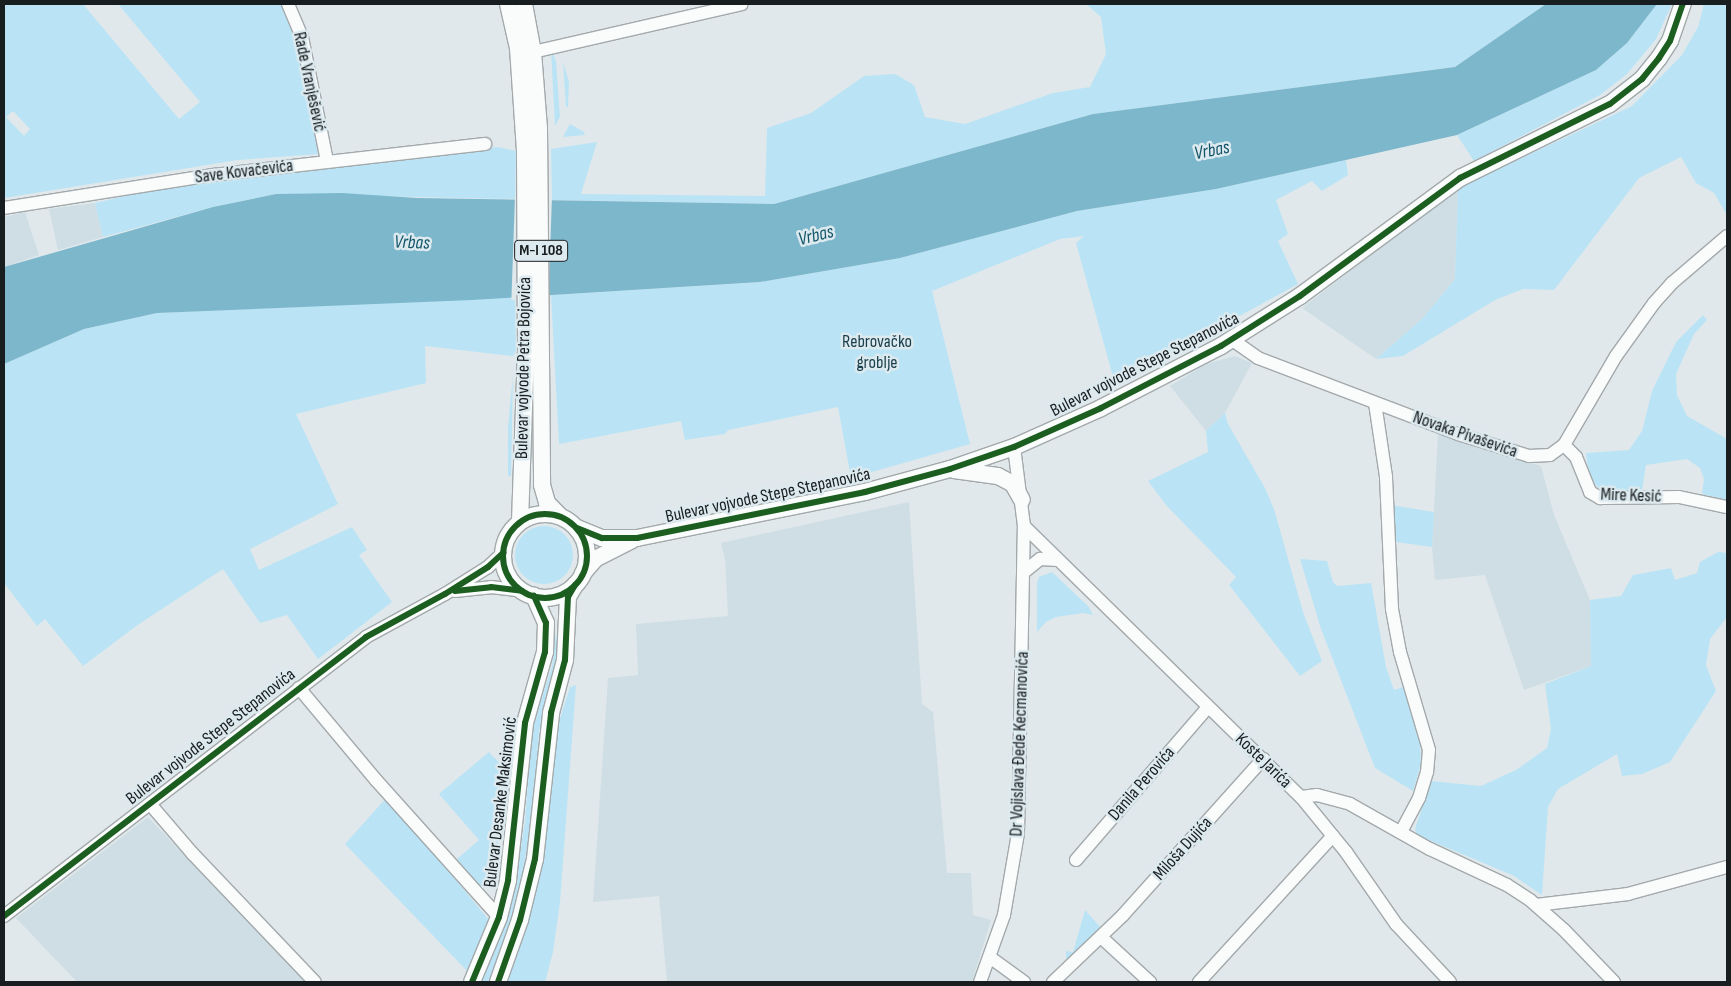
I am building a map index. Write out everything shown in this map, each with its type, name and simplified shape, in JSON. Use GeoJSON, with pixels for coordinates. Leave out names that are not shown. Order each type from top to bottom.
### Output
{"type":"FeatureCollection","features":[{"type":"Feature","properties":{"kind":"main road","name":"Bulevar vojvode Petra Bojovića"},"geometry":{"type":"LineString","coordinates":[[508,4],[518,48],[532,152]]}},
{"type":"Feature","properties":{"kind":"main road","name":"Bulevar vojvode Petra Bojovića"},"geometry":{"type":"LineString","coordinates":[[524,4],[534,52],[532,152],[534,350],[542,485],[547,503],[560,516]]}},
{"type":"Feature","properties":{"kind":"main road","name":"Bulevar vojvode Stepe Stepanovića"},"geometry":{"type":"LineString","coordinates":[[577,528],[602,538],[637,538],[865,492],[950,469],[1014,447],[1127,396],[1231,339],[1300,296],[1460,178],[1597,112],[1623,95],[1659,58],[1670,41],[1683,4]]}},
{"type":"Feature","properties":{"kind":"main road","name":"Bulevar vojvode Petra Bojovića"},"geometry":{"type":"LineString","coordinates":[[520,522],[534,350]]}},
{"type":"Feature","properties":{"kind":"main road"},"geometry":{"type":"LineString","coordinates":[[950,469],[998,476],[1013,484],[1022,500]]}},
{"type":"Feature","properties":{"kind":"main road"},"geometry":{"type":"LineString","coordinates":[[529,594],[508,575],[503,553],[510,532],[520,522],[539,514],[560,516]]}},
{"type":"Feature","properties":{"kind":"main road","name":"M-I 108"},"geometry":{"type":"LineString","coordinates":[[560,516],[577,528]]}},
{"type":"Feature","properties":{"kind":"main road"},"geometry":{"type":"LineString","coordinates":[[577,528],[587,550],[579,579]]}},
{"type":"Feature","properties":{"kind":"main road","name":"Bulevar vojvode Stepe Stepanovića"},"geometry":{"type":"LineString","coordinates":[[579,579],[601,556],[637,538]]}},
{"type":"Feature","properties":{"kind":"main road","name":"M-I 108"},"geometry":{"type":"LineString","coordinates":[[529,594],[556,596],[579,579]]}},
{"type":"Feature","properties":{"kind":"main road","name":"Bulevar Desanke Maksimović"},"geometry":{"type":"LineString","coordinates":[[498,982],[520,920],[535,859],[549,726],[565,660],[568,597],[579,579]]}},
{"type":"Feature","properties":{"kind":"main road","name":"Bulevar Desanke Maksimović"},"geometry":{"type":"LineString","coordinates":[[472,982],[499,917],[516,824],[525,723],[543,663],[548,632],[529,594]]}},
{"type":"Feature","properties":{"kind":"street","name":"Rade Vranješević"},"geometry":{"type":"LineString","coordinates":[[288,4],[302,37],[327,161]]}},
{"type":"Feature","properties":{"kind":"street"},"geometry":{"type":"LineString","coordinates":[[534,52],[742,4]]}},
{"type":"Feature","properties":{"kind":"street","name":"Save Kovačevića"},"geometry":{"type":"LineString","coordinates":[[4,208],[327,161],[485,144]]}},
{"type":"Feature","properties":{"kind":"street"},"geometry":{"type":"LineString","coordinates":[[1564,445],[1616,356],[1654,303],[1672,283],[1727,236]]}},
{"type":"Feature","properties":{"kind":"street","name":"Novaka Pivaševića"},"geometry":{"type":"LineString","coordinates":[[1231,339],[1258,358],[1493,446],[1529,456],[1550,455],[1564,445]]}},
{"type":"Feature","properties":{"kind":"street"},"geometry":{"type":"LineString","coordinates":[[1374,403],[1386,477],[1392,609],[1400,652],[1429,750],[1427,772],[1419,798],[1401,832]]}},
{"type":"Feature","properties":{"kind":"street","name":"Mire Kesić"},"geometry":{"type":"LineString","coordinates":[[1564,445],[1576,457],[1590,492],[1600,498],[1679,497],[1727,508]]}},
{"type":"Feature","properties":{"kind":"street","name":"Dr Vojislava Đede Kecmanovića"},"geometry":{"type":"LineString","coordinates":[[980,982],[991,958],[1004,915],[1018,833],[1024,526],[1014,447]]}},
{"type":"Feature","properties":{"kind":"street","name":"Koste Jarića"},"geometry":{"type":"LineString","coordinates":[[1024,526],[1207,708],[1301,797],[1317,795],[1350,804],[1401,832],[1507,885],[1536,905],[1587,952],[1614,982]]}},
{"type":"Feature","properties":{"kind":"street","name":"Bulevar vojvode Stepe Stepanovića"},"geometry":{"type":"LineString","coordinates":[[4,916],[381,626],[445,594],[488,567],[503,553]]}},
{"type":"Feature","properties":{"kind":"street"},"geometry":{"type":"LineString","coordinates":[[1024,572],[1040,560],[1058,560]]}},
{"type":"Feature","properties":{"kind":"street","name":"Bulevar vojvode Stepe Stepanovića"},"geometry":{"type":"LineString","coordinates":[[445,594],[491,586],[529,594]]}},
{"type":"Feature","properties":{"kind":"street"},"geometry":{"type":"LineString","coordinates":[[300,688],[376,780],[499,917]]}},
{"type":"Feature","properties":{"kind":"street","name":"Danila Perovića"},"geometry":{"type":"LineString","coordinates":[[1076,860],[1207,708]]}},
{"type":"Feature","properties":{"kind":"street","name":"Miloša Dujića"},"geometry":{"type":"LineString","coordinates":[[1053,982],[1102,937],[1262,759]]}},
{"type":"Feature","properties":{"kind":"street"},"geometry":{"type":"LineString","coordinates":[[1301,797],[1396,924],[1450,982]]}},
{"type":"Feature","properties":{"kind":"street"},"geometry":{"type":"LineString","coordinates":[[150,804],[192,853],[315,982]]}},
{"type":"Feature","properties":{"kind":"street"},"geometry":{"type":"LineString","coordinates":[[1200,982],[1332,836]]}},
{"type":"Feature","properties":{"kind":"street"},"geometry":{"type":"LineString","coordinates":[[1536,905],[1628,894],[1727,867]]}},
{"type":"Feature","properties":{"kind":"street"},"geometry":{"type":"LineString","coordinates":[[1102,937],[1150,982]]}},
{"type":"Feature","properties":{"kind":"street"},"geometry":{"type":"LineString","coordinates":[[991,958],[1024,982]]}},
{"type":"Feature","properties":{"kind":"shaded area"},"geometry":{"type":"Polygon","coordinates":[[[1458,188],[1455,279],[1423,318],[1376,359],[1302,308],[1458,188]]]}},
{"type":"Feature","properties":{"kind":"shaded area"},"geometry":{"type":"Polygon","coordinates":[[[95,203],[103,237],[58,250],[49,209],[95,203]]]}},
{"type":"Feature","properties":{"kind":"shaded area"},"geometry":{"type":"Polygon","coordinates":[[[25,212],[39,255],[4,267],[4,217],[25,212]]]}},
{"type":"Feature","properties":{"kind":"shaded area"},"geometry":{"type":"Polygon","coordinates":[[[1235,356],[1252,363],[1225,413],[1206,431],[1170,386],[1206,364],[1235,356]]]}},
{"type":"Feature","properties":{"kind":"shaded area"},"geometry":{"type":"Polygon","coordinates":[[[1438,433],[1541,466],[1554,515],[1590,600],[1591,666],[1524,690],[1485,575],[1435,580],[1432,547],[1438,433]]]}},
{"type":"Feature","properties":{"kind":"shaded area"},"geometry":{"type":"Polygon","coordinates":[[[909,502],[922,704],[933,712],[947,873],[971,873],[973,915],[991,920],[972,982],[667,982],[659,896],[593,902],[608,678],[638,675],[636,624],[728,616],[725,559],[721,543],[909,502]]]}},
{"type":"Feature","properties":{"kind":"shaded area"},"geometry":{"type":"Polygon","coordinates":[[[148,817],[305,982],[77,982],[16,918],[148,817]]]}},
{"type":"Feature","properties":{"kind":"green space"},"geometry":{"type":"Polygon","coordinates":[[[4,4],[83,4],[179,119],[200,102],[118,4],[281,4],[296,30],[318,154],[238,160],[4,198],[4,4]],[[13,111],[6,117],[24,136],[30,129],[13,111]]]}},
{"type":"Feature","properties":{"kind":"green space"},"geometry":{"type":"Polygon","coordinates":[[[1086,4],[1546,4],[1455,67],[1093,114],[774,204],[552,200],[551,149],[597,142],[581,194],[765,196],[767,128],[811,113],[864,76],[895,74],[914,85],[925,117],[965,124],[1053,93],[1090,87],[1106,54],[1101,17],[1086,4]]]}},
{"type":"Feature","properties":{"kind":"green space"},"geometry":{"type":"Polygon","coordinates":[[[1657,4],[1672,4],[1656,39],[1627,74],[1600,95],[1474,161],[1457,135],[1596,70],[1627,43],[1657,4]]]}},
{"type":"Feature","properties":{"kind":"green space"},"geometry":{"type":"Polygon","coordinates":[[[1704,4],[1727,4],[1727,215],[1714,193],[1696,183],[1681,157],[1639,178],[1554,290],[1523,289],[1495,300],[1403,356],[1376,359],[1423,318],[1455,279],[1458,188],[1632,106],[1682,55],[1698,27],[1704,4]]]}},
{"type":"Feature","properties":{"kind":"green space"},"geometry":{"type":"Polygon","coordinates":[[[551,50],[556,61],[560,117],[555,126],[551,50]]]}},
{"type":"Feature","properties":{"kind":"green space"},"geometry":{"type":"Polygon","coordinates":[[[563,62],[569,82],[568,107],[566,107],[563,62]]]}},
{"type":"Feature","properties":{"kind":"green space"},"geometry":{"type":"Polygon","coordinates":[[[570,124],[584,132],[585,135],[563,137],[570,124]]]}},
{"type":"Feature","properties":{"kind":"green space"},"geometry":{"type":"Polygon","coordinates":[[[498,147],[516,151],[515,199],[276,194],[213,207],[103,237],[95,203],[168,186],[498,147]]]}},
{"type":"Feature","properties":{"kind":"green space","name":"Rebrovačko groblje"},"geometry":{"type":"Polygon","coordinates":[[[1346,160],[1348,175],[1322,191],[1312,181],[1276,200],[1288,234],[1278,241],[1298,284],[1115,384],[1076,243],[1084,236],[1060,239],[932,291],[970,444],[851,478],[838,407],[728,430],[725,434],[685,440],[681,421],[559,444],[551,295],[761,282],[900,258],[1077,211],[1216,189],[1346,160]]]}},
{"type":"Feature","properties":{"kind":"green space"},"geometry":{"type":"Polygon","coordinates":[[[515,297],[516,350],[513,356],[425,346],[426,383],[296,414],[338,504],[250,549],[259,570],[352,527],[367,550],[359,555],[392,602],[318,659],[287,615],[260,623],[223,569],[139,624],[83,666],[45,619],[37,626],[4,583],[4,364],[84,329],[157,313],[515,297]]]}},
{"type":"Feature","properties":{"kind":"green space"},"geometry":{"type":"Polygon","coordinates":[[[1703,315],[1707,320],[1694,334],[1676,374],[1677,395],[1687,416],[1727,439],[1727,500],[1702,494],[1704,479],[1700,468],[1687,459],[1646,465],[1642,491],[1602,491],[1589,478],[1586,453],[1629,450],[1642,431],[1652,391],[1676,342],[1703,315]]]}},
{"type":"Feature","properties":{"kind":"green space"},"geometry":{"type":"Polygon","coordinates":[[[513,375],[511,476],[508,476],[508,428],[513,375]]]}},
{"type":"Feature","properties":{"kind":"green space"},"geometry":{"type":"Polygon","coordinates":[[[1225,413],[1228,424],[1265,488],[1274,509],[1303,612],[1322,661],[1300,676],[1229,585],[1236,577],[1166,505],[1148,481],[1208,452],[1206,431],[1225,413]]]}},
{"type":"Feature","properties":{"kind":"green space"},"geometry":{"type":"Polygon","coordinates":[[[1391,505],[1434,512],[1432,547],[1389,541],[1391,505]]]}},
{"type":"Feature","properties":{"kind":"green space"},"geometry":{"type":"Polygon","coordinates":[[[538,526],[550,526],[560,530],[569,539],[573,561],[565,576],[550,584],[538,584],[528,580],[519,571],[515,561],[515,549],[519,539],[528,530],[538,526]]]}},
{"type":"Feature","properties":{"kind":"green space"},"geometry":{"type":"Polygon","coordinates":[[[1718,552],[1727,553],[1727,617],[1710,639],[1706,665],[1716,691],[1670,762],[1642,774],[1622,776],[1617,754],[1558,789],[1548,807],[1542,895],[1514,876],[1417,835],[1415,829],[1431,781],[1481,786],[1516,770],[1547,748],[1551,729],[1545,684],[1591,666],[1590,600],[1621,596],[1633,575],[1671,568],[1675,580],[1697,573],[1700,562],[1718,552]]]}},
{"type":"Feature","properties":{"kind":"green space"},"geometry":{"type":"Polygon","coordinates":[[[1300,559],[1327,561],[1333,582],[1337,586],[1371,583],[1386,667],[1394,690],[1403,687],[1420,743],[1421,764],[1413,791],[1375,768],[1321,629],[1300,559]]]}},
{"type":"Feature","properties":{"kind":"green space"},"geometry":{"type":"Polygon","coordinates":[[[1052,572],[1089,607],[1093,615],[1083,613],[1056,617],[1046,622],[1037,632],[1037,583],[1039,577],[1052,572]]]}},
{"type":"Feature","properties":{"kind":"green space"},"geometry":{"type":"Polygon","coordinates":[[[556,635],[561,635],[561,645],[539,731],[532,818],[522,878],[511,925],[492,975],[489,982],[481,982],[500,935],[517,872],[525,822],[532,729],[552,666],[556,635]]]}},
{"type":"Feature","properties":{"kind":"green space"},"geometry":{"type":"Polygon","coordinates":[[[576,685],[560,902],[553,952],[545,982],[504,982],[558,725],[570,687],[576,685]]]}},
{"type":"Feature","properties":{"kind":"green space"},"geometry":{"type":"Polygon","coordinates":[[[489,752],[507,771],[507,785],[491,884],[485,888],[480,887],[457,859],[479,840],[439,794],[489,752]]]}},
{"type":"Feature","properties":{"kind":"green space"},"geometry":{"type":"Polygon","coordinates":[[[387,797],[489,920],[469,973],[345,844],[387,797]]]}},
{"type":"Feature","properties":{"kind":"green space"},"geometry":{"type":"Polygon","coordinates":[[[1085,910],[1102,929],[1069,959],[1066,958],[1066,951],[1073,952],[1085,910]]]}},
{"type":"Feature","properties":{"kind":"water","name":"Vrbas"},"geometry":{"type":"Polygon","coordinates":[[[1546,4],[1657,4],[1627,43],[1596,70],[1457,135],[1216,189],[1077,211],[900,258],[760,282],[472,300],[157,313],[84,329],[4,364],[4,267],[213,207],[276,194],[342,193],[417,198],[774,204],[1093,114],[1455,67],[1546,4]]]}},
{"type":"Feature","properties":{"kind":"pier"},"geometry":{"type":"Polygon","coordinates":[[[515,196],[552,197],[548,301],[511,300],[515,196]]]}},
{"type":"Feature","properties":{"kind":"cycle path"},"geometry":{"type":"LineString","coordinates":[[577,528],[602,538],[637,538],[865,492],[950,469],[1014,447],[1101,408],[1221,346],[1300,296],[1460,178],[1610,104],[1642,79],[1659,58],[1670,41],[1683,4]]}},
{"type":"Feature","properties":{"kind":"cycle path"},"geometry":{"type":"LineString","coordinates":[[545,514],[561,517],[575,526],[584,540],[587,556],[584,572],[575,586],[561,595],[545,598],[529,595],[515,586],[506,572],[503,556],[506,540],[515,526],[529,517],[545,514]]}},
{"type":"Feature","properties":{"kind":"cycle path"},"geometry":{"type":"LineString","coordinates":[[4,916],[366,637],[445,594],[488,567],[503,553]]}},
{"type":"Feature","properties":{"kind":"cycle path"},"geometry":{"type":"LineString","coordinates":[[498,982],[520,920],[535,859],[551,713],[565,660],[568,597],[575,585]]}},
{"type":"Feature","properties":{"kind":"cycle path"},"geometry":{"type":"LineString","coordinates":[[455,591],[491,587],[522,591]]}},
{"type":"Feature","properties":{"kind":"cycle path"},"geometry":{"type":"LineString","coordinates":[[472,982],[499,917],[508,880],[525,723],[545,652],[546,623],[534,596]]}}]}
